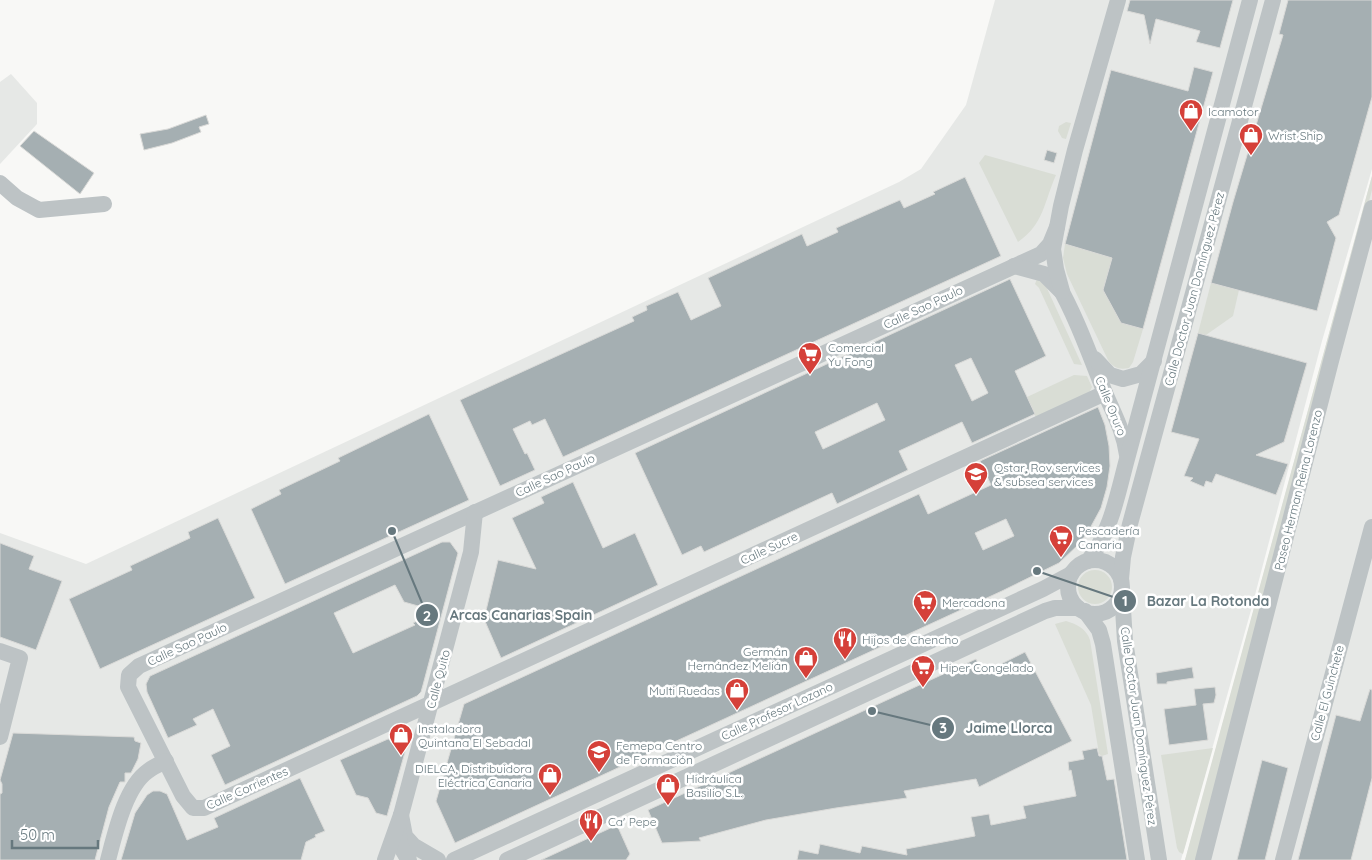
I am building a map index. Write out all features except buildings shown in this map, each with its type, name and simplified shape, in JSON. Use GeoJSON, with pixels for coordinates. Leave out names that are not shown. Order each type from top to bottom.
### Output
{"type":"FeatureCollection","features":[{"type":"Feature","properties":{"kind":"street"},"geometry":{"type":"LineString","coordinates":[[1057,227],[1050,244],[1041,254],[1037,246],[1041,235],[1061,206],[1118,0]]}},
{"type":"Feature","properties":{"kind":"street","name":"Calle Doctor Juan Domínguez Pérez"},"geometry":{"type":"LineString","coordinates":[[1088,561],[1110,518],[1154,361],[1250,0]]}},
{"type":"Feature","properties":{"kind":"street","name":"Calle Doctor Juan Domínguez Pérez"},"geometry":{"type":"LineString","coordinates":[[1159,860],[1125,641],[1122,586],[1123,557],[1130,524],[1273,0]]}},
{"type":"Feature","properties":{"kind":"street"},"geometry":{"type":"LineString","coordinates":[[0,183],[16,198],[39,210],[104,204]]}},
{"type":"Feature","properties":{"kind":"street","name":"Calle Oruro"},"geometry":{"type":"LineString","coordinates":[[1061,206],[1053,250],[1062,291]]}},
{"type":"Feature","properties":{"kind":"street","name":"Paseo Herman Reina Lorenzo"},"geometry":{"type":"LineString","coordinates":[[1203,860],[1372,208]]}},
{"type":"Feature","properties":{"kind":"street","name":"Calle Oruro"},"geometry":{"type":"LineString","coordinates":[[1041,254],[1062,291],[1091,354],[1123,434],[1127,459]]}},
{"type":"Feature","properties":{"kind":"street","name":"Calle Sao Paulo"},"geometry":{"type":"LineString","coordinates":[[166,761],[128,687],[129,675],[139,666],[1041,254]]}},
{"type":"Feature","properties":{"kind":"street","name":"Calle Oruro"},"geometry":{"type":"LineString","coordinates":[[1014,266],[1044,274],[1062,291]]}},
{"type":"Feature","properties":{"kind":"street","name":"Calle Oruro"},"geometry":{"type":"LineString","coordinates":[[1091,354],[1110,375],[1123,378],[1141,374],[1154,361]]}},
{"type":"Feature","properties":{"kind":"street","name":"Calle Sucre"},"geometry":{"type":"LineString","coordinates":[[432,703],[1105,393]]}},
{"type":"Feature","properties":{"kind":"street","name":"Calle Quito"},"geometry":{"type":"LineString","coordinates":[[385,860],[401,815],[432,703],[471,552],[475,512]]}},
{"type":"Feature","properties":{"kind":"street","name":"Calle El Guinchete"},"geometry":{"type":"LineString","coordinates":[[1283,860],[1372,527]]}},
{"type":"Feature","properties":{"kind":"street"},"geometry":{"type":"LineString","coordinates":[[1088,561],[1104,561],[1112,565],[1122,586],[1118,601],[1113,608],[1096,614],[1082,610],[1072,601],[1068,583],[1071,574],[1076,568],[1088,561]]}},
{"type":"Feature","properties":{"kind":"street","name":"Calle Profesor Lozano"},"geometry":{"type":"LineString","coordinates":[[454,860],[1043,589],[1071,574]]}},
{"type":"Feature","properties":{"kind":"street","name":"Calle Profesor Lozano"},"geometry":{"type":"LineString","coordinates":[[507,860],[1044,611],[1055,608],[1082,610]]}},
{"type":"Feature","properties":{"kind":"street","name":"Calle Doctor Juan Domínguez Pérez"},"geometry":{"type":"LineString","coordinates":[[1082,610],[1099,630],[1103,644],[1137,860]]}},
{"type":"Feature","properties":{"kind":"street"},"geometry":{"type":"LineString","coordinates":[[0,651],[20,658],[0,737]]}},
{"type":"Feature","properties":{"kind":"street","name":"Calle Corrientes"},"geometry":{"type":"LineString","coordinates":[[166,761],[183,796],[193,808],[204,808],[432,703]]}},
{"type":"Feature","properties":{"kind":"street"},"geometry":{"type":"LineString","coordinates":[[108,860],[123,807],[135,786],[147,771],[166,761]]}},
{"type":"Feature","properties":{"kind":"street"},"geometry":{"type":"LineString","coordinates":[[401,815],[406,836],[414,846],[438,860]]}},
{"type":"Feature","properties":{"kind":"street","name":"Calle Quito"},"geometry":{"type":"LineString","coordinates":[[401,815],[399,838],[409,860]]}},
{"type":"Feature","properties":{"kind":"shaded area"},"geometry":{"type":"Polygon","coordinates":[[[995,0],[1372,0],[1372,169],[1322,341],[1251,610],[1181,860],[0,860],[0,533],[86,564],[899,182],[921,169],[966,105],[995,0]]]}},
{"type":"Feature","properties":{"kind":"shaded area"},"geometry":{"type":"Polygon","coordinates":[[[11,74],[37,103],[37,124],[0,164],[0,82],[11,74]]]}},
{"type":"Feature","properties":{"kind":"shaded area"},"geometry":{"type":"Polygon","coordinates":[[[1066,122],[1071,123],[1066,139],[1062,138],[1058,131],[1059,126],[1066,122]]]}},
{"type":"Feature","properties":{"kind":"shaded area"},"geometry":{"type":"Polygon","coordinates":[[[985,155],[1056,175],[1038,220],[1027,235],[1018,242],[979,163],[985,155]]]}},
{"type":"Feature","properties":{"kind":"shaded area"},"geometry":{"type":"Polygon","coordinates":[[[1372,176],[1372,860],[1185,860],[1192,836],[1372,176]]]}},
{"type":"Feature","properties":{"kind":"shaded area"},"geometry":{"type":"Polygon","coordinates":[[[1372,176],[1372,190],[1275,554],[1199,860],[1185,860],[1372,176]]]}},
{"type":"Feature","properties":{"kind":"shaded area"},"geometry":{"type":"Polygon","coordinates":[[[1065,244],[1112,258],[1103,290],[1121,323],[1143,329],[1133,362],[1129,368],[1117,368],[1108,360],[1067,274],[1063,258],[1065,244]]]}},
{"type":"Feature","properties":{"kind":"shaded area"},"geometry":{"type":"Polygon","coordinates":[[[1037,279],[1045,284],[1082,365],[1074,364],[1039,288],[1035,284],[1037,279]]]}},
{"type":"Feature","properties":{"kind":"shaded area"},"geometry":{"type":"Polygon","coordinates":[[[1211,283],[1239,290],[1233,316],[1206,335],[1198,333],[1211,283]]]}},
{"type":"Feature","properties":{"kind":"shaded area"},"geometry":{"type":"Polygon","coordinates":[[[1074,375],[1087,376],[1092,387],[1089,393],[1036,418],[1027,397],[1074,375]]]}},
{"type":"Feature","properties":{"kind":"shaded area"},"geometry":{"type":"Polygon","coordinates":[[[1095,570],[1102,571],[1107,575],[1111,580],[1111,594],[1107,599],[1102,603],[1095,604],[1088,603],[1083,599],[1079,594],[1078,587],[1079,580],[1083,575],[1088,571],[1095,570]]]}},
{"type":"Feature","properties":{"kind":"shaded area"},"geometry":{"type":"Polygon","coordinates":[[[1066,621],[1077,625],[1090,640],[1108,754],[1102,756],[1099,754],[1091,705],[1055,624],[1066,621]]]}},
{"type":"Feature","properties":{"kind":"shaded area"},"geometry":{"type":"Polygon","coordinates":[[[1213,748],[1183,854],[1177,848],[1161,755],[1213,748]]]}},
{"type":"Feature","properties":{"kind":"place","name":"Icamotor"},"geometry":{"type":"Point","coordinates":[1191,132]}},
{"type":"Feature","properties":{"kind":"place","name":"Wrist Ship"},"geometry":{"type":"Point","coordinates":[1251,156]}},
{"type":"Feature","properties":{"kind":"place","name":"Comercial Yu Fong"},"geometry":{"type":"Point","coordinates":[810,375]}},
{"type":"Feature","properties":{"kind":"place","name":"Qstar, Rov services & subsea services"},"geometry":{"type":"Point","coordinates":[976,495]}},
{"type":"Feature","properties":{"kind":"place","name":"Arcas Canarias Spain"},"geometry":{"type":"Point","coordinates":[392,531]}},
{"type":"Feature","properties":{"kind":"place","name":"Pescadería Canaria"},"geometry":{"type":"Point","coordinates":[1061,558]}},
{"type":"Feature","properties":{"kind":"place","name":"Bazar La Rotonda"},"geometry":{"type":"Point","coordinates":[1037,571]}},
{"type":"Feature","properties":{"kind":"place","name":"Mercadona"},"geometry":{"type":"Point","coordinates":[925,623]}},
{"type":"Feature","properties":{"kind":"place","name":"Hijos de Chencho"},"geometry":{"type":"Point","coordinates":[845,660]}},
{"type":"Feature","properties":{"kind":"place","name":"Germán Hernández Melián"},"geometry":{"type":"Point","coordinates":[806,679]}},
{"type":"Feature","properties":{"kind":"place","name":"Hiper Congelado"},"geometry":{"type":"Point","coordinates":[923,688]}},
{"type":"Feature","properties":{"kind":"place","name":"Multi Ruedas"},"geometry":{"type":"Point","coordinates":[737,711]}},
{"type":"Feature","properties":{"kind":"place","name":"Jaime Llorca"},"geometry":{"type":"Point","coordinates":[872,711]}},
{"type":"Feature","properties":{"kind":"place","name":"Instaladora Quintana El Sebadal"},"geometry":{"type":"Point","coordinates":[401,756]}},
{"type":"Feature","properties":{"kind":"place","name":"Femepa Centro de Formación"},"geometry":{"type":"Point","coordinates":[599,773]}},
{"type":"Feature","properties":{"kind":"place","name":"DIELCA, Distribuidora Eléctrica Canaria"},"geometry":{"type":"Point","coordinates":[550,796]}},
{"type":"Feature","properties":{"kind":"place","name":"Hidráulica Basilio S.L."},"geometry":{"type":"Point","coordinates":[668,806]}},
{"type":"Feature","properties":{"kind":"place","name":"Ca' Pepe"},"geometry":{"type":"Point","coordinates":[591,842]}}]}
